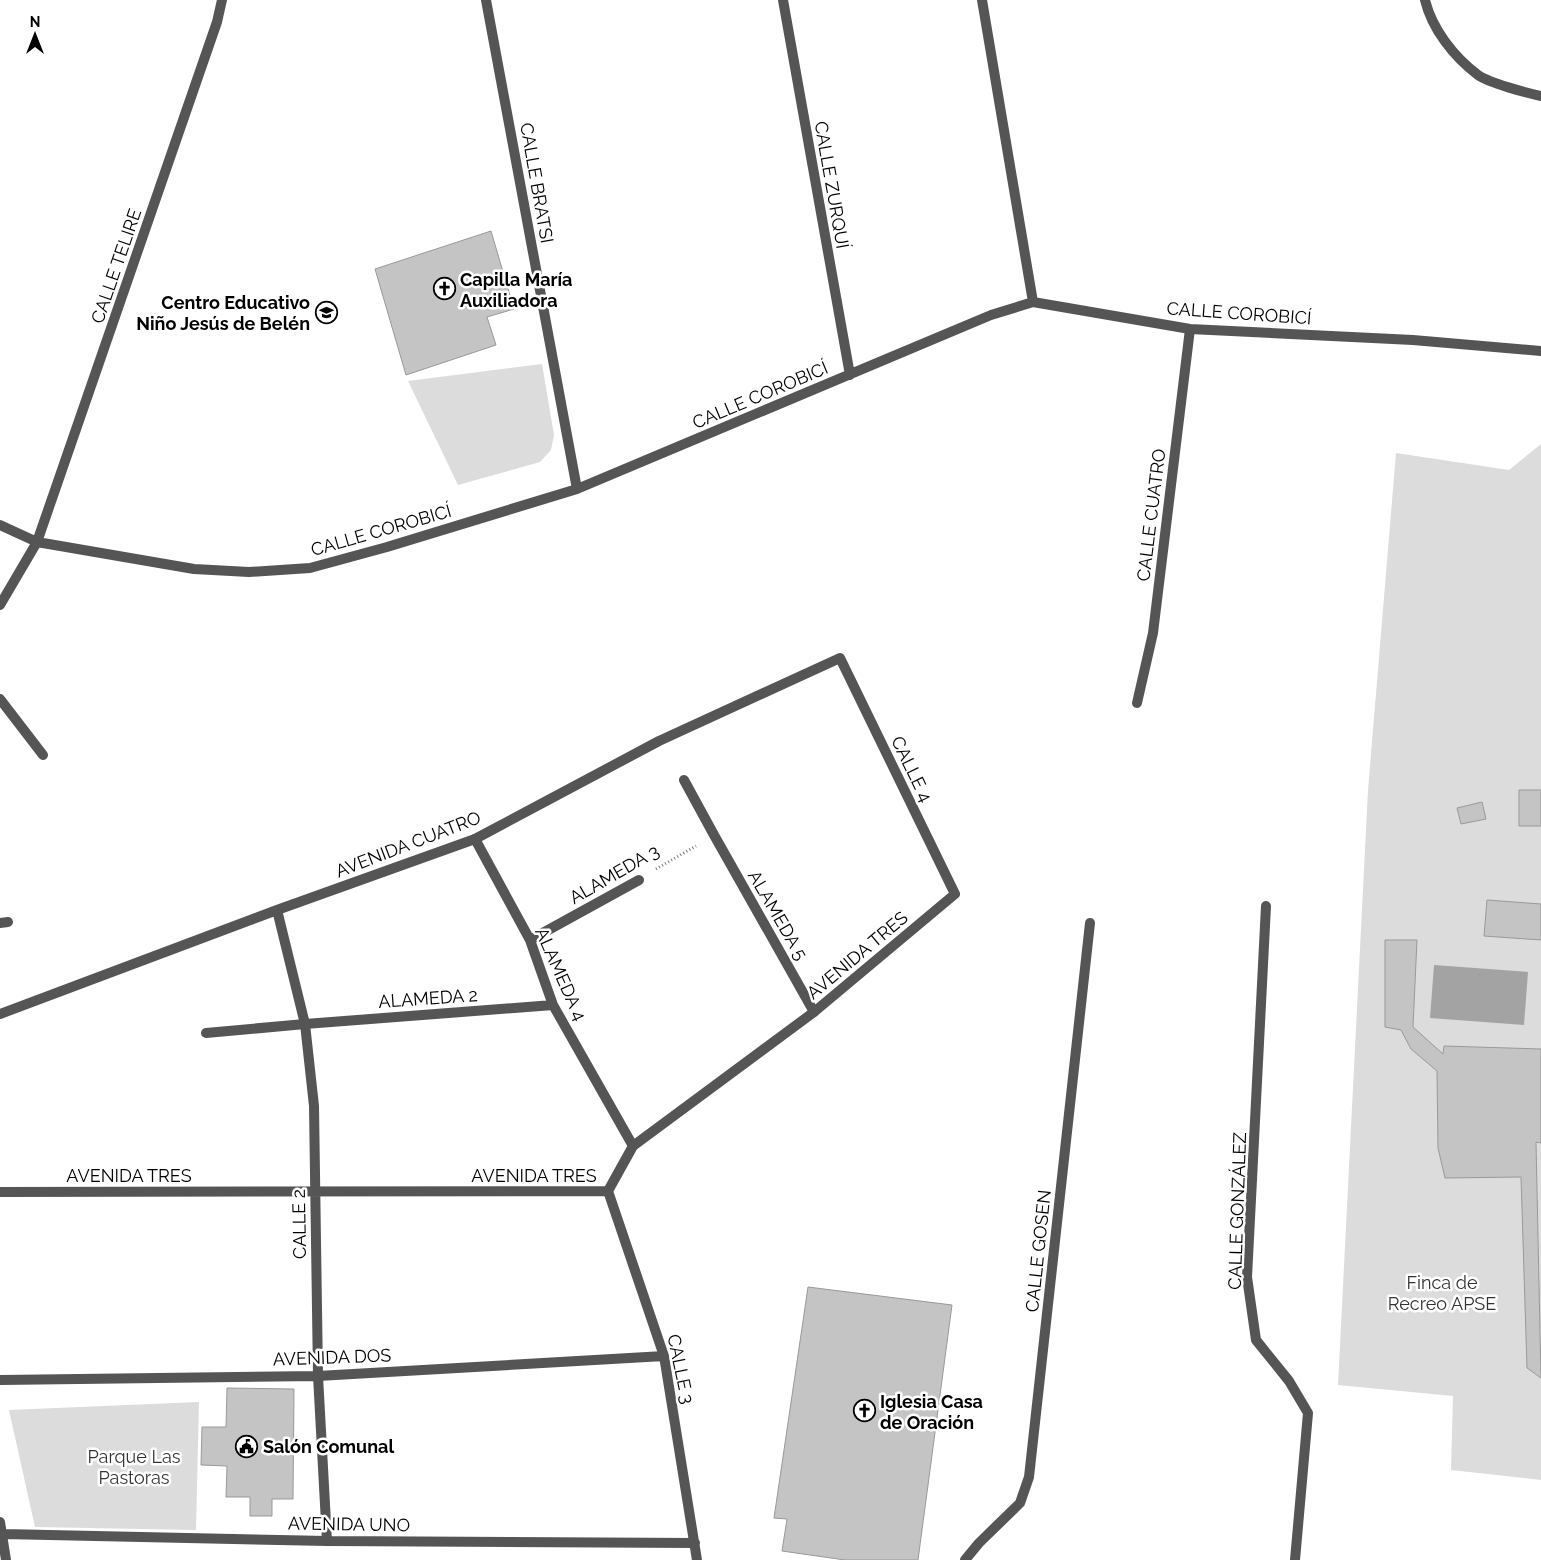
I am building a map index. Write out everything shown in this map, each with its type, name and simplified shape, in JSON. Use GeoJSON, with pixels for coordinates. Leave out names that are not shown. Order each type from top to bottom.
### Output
{"type":"FeatureCollection","features":[{"type":"Feature","properties":{"kind":"street","name":"CALLE TELIRE"},"geometry":{"type":"LineString","coordinates":[[0,605],[37,542],[217,22],[222,0]]}},
{"type":"Feature","properties":{"kind":"street","name":"CALLE BRATSI"},"geometry":{"type":"LineString","coordinates":[[486,0],[577,490]]}},
{"type":"Feature","properties":{"kind":"street","name":"CALLE ZURQUÍ"},"geometry":{"type":"LineString","coordinates":[[783,0],[850,375]]}},
{"type":"Feature","properties":{"kind":"street"},"geometry":{"type":"LineString","coordinates":[[982,0],[1033,302]]}},
{"type":"Feature","properties":{"kind":"street"},"geometry":{"type":"LineString","coordinates":[[1425,0],[1428,11],[1450,49],[1479,76],[1526,93],[1541,96]]}},
{"type":"Feature","properties":{"kind":"street","name":"CALLE COROBICÍ"},"geometry":{"type":"LineString","coordinates":[[0,525],[37,542],[194,569],[249,572],[310,568],[577,490],[991,315],[1033,302],[1190,329],[1412,340],[1541,351]]}},
{"type":"Feature","properties":{"kind":"street","name":"CALLE CUATRO"},"geometry":{"type":"LineString","coordinates":[[1137,703],[1153,633],[1190,329]]}},
{"type":"Feature","properties":{"kind":"street","name":"AVENIDA CUATRO"},"geometry":{"type":"LineString","coordinates":[[0,1014],[277,910],[475,840],[659,740],[840,658]]}},
{"type":"Feature","properties":{"kind":"street","name":"CALLE 4"},"geometry":{"type":"LineString","coordinates":[[840,658],[955,894]]}},
{"type":"Feature","properties":{"kind":"street"},"geometry":{"type":"LineString","coordinates":[[0,699],[43,755]]}},
{"type":"Feature","properties":{"kind":"street"},"geometry":{"type":"LineString","coordinates":[[684,780],[714,835]]}},
{"type":"Feature","properties":{"kind":"street","name":"ALAMEDA 5"},"geometry":{"type":"LineString","coordinates":[[714,835],[814,1012]]}},
{"type":"Feature","properties":{"kind":"street","name":"ALAMEDA 4"},"geometry":{"type":"LineString","coordinates":[[475,840],[530,940],[553,1005],[633,1146]]}},
{"type":"Feature","properties":{"kind":"street","name":"ALAMEDA 3"},"geometry":{"type":"LineString","coordinates":[[530,940],[639,880]]}},
{"type":"Feature","properties":{"kind":"street","name":"AVENIDA TRES"},"geometry":{"type":"LineString","coordinates":[[0,1192],[608,1191],[633,1146],[814,1012],[955,894]]}},
{"type":"Feature","properties":{"kind":"street","name":"CALLE GONZÁLEZ"},"geometry":{"type":"LineString","coordinates":[[1266,906],[1247,1277],[1256,1340],[1289,1381],[1308,1413],[1295,1560]]}},
{"type":"Feature","properties":{"kind":"street","name":"CALLE 2"},"geometry":{"type":"LineString","coordinates":[[277,910],[305,1024],[314,1106],[318,1376],[327,1540]]}},
{"type":"Feature","properties":{"kind":"street","name":"CALLE GOSEN"},"geometry":{"type":"LineString","coordinates":[[965,1560],[979,1543],[1020,1503],[1029,1477],[1090,923]]}},
{"type":"Feature","properties":{"kind":"street","name":"ALAMEDA 2"},"geometry":{"type":"LineString","coordinates":[[206,1033],[553,1005]]}},
{"type":"Feature","properties":{"kind":"street","name":"CALLE 3"},"geometry":{"type":"LineString","coordinates":[[608,1191],[664,1356],[696,1543],[697,1560]]}},
{"type":"Feature","properties":{"kind":"street","name":"AVENIDA DOS"},"geometry":{"type":"LineString","coordinates":[[0,1380],[318,1376],[664,1356]]}},
{"type":"Feature","properties":{"kind":"street"},"geometry":{"type":"LineString","coordinates":[[0,1522],[6,1560]]}},
{"type":"Feature","properties":{"kind":"street","name":"AVENIDA UNO"},"geometry":{"type":"LineString","coordinates":[[2,1534],[327,1540],[696,1543]]}},
{"type":"Feature","properties":{"kind":"path","name":"ALAMEDA 3"},"geometry":{"type":"LineString","coordinates":[[639,880],[714,835]]}},
{"type":"Feature","properties":{"kind":"green space"},"geometry":{"type":"Polygon","coordinates":[[[542,364],[554,435],[551,450],[540,462],[458,485],[408,381],[542,364]]]}},
{"type":"Feature","properties":{"kind":"green space","name":"Finca de Recreo APSE"},"geometry":{"type":"Polygon","coordinates":[[[1541,444],[1541,1480],[1451,1470],[1453,1396],[1338,1385],[1368,790],[1396,453],[1509,470],[1541,444]]]}},
{"type":"Feature","properties":{"kind":"green space","name":"Parque Las Pastoras"},"geometry":{"type":"Polygon","coordinates":[[[199,1402],[196,1530],[35,1527],[9,1410],[199,1402]]]}},
{"type":"Feature","properties":{"kind":"shaded area"},"geometry":{"type":"Polygon","coordinates":[[[1434,965],[1528,972],[1524,1025],[1430,1018],[1434,965]]]}},
{"type":"Feature","properties":{"kind":"building","name":"Capilla María Auxiliadora"},"geometry":{"type":"Polygon","coordinates":[[[491,231],[514,309],[487,317],[496,345],[406,375],[375,269],[491,231]]]}},
{"type":"Feature","properties":{"kind":"building"},"geometry":{"type":"Polygon","coordinates":[[[1519,790],[1541,790],[1541,826],[1519,826],[1519,790]]]}},
{"type":"Feature","properties":{"kind":"building"},"geometry":{"type":"Polygon","coordinates":[[[1482,802],[1486,819],[1461,824],[1457,808],[1482,802]]]}},
{"type":"Feature","properties":{"kind":"building"},"geometry":{"type":"Polygon","coordinates":[[[1487,900],[1541,904],[1541,940],[1484,936],[1487,900]]]}},
{"type":"Feature","properties":{"kind":"building"},"geometry":{"type":"Polygon","coordinates":[[[1385,940],[1417,940],[1413,1027],[1443,1054],[1444,1046],[1541,1049],[1541,1143],[1536,1142],[1541,1378],[1527,1368],[1521,1177],[1445,1178],[1438,1148],[1437,1071],[1411,1049],[1401,1030],[1385,1027],[1385,940]]]}},
{"type":"Feature","properties":{"kind":"building","name":"Iglesia Casa de Oración"},"geometry":{"type":"Polygon","coordinates":[[[808,1287],[952,1305],[918,1560],[845,1560],[782,1551],[787,1519],[774,1518],[808,1287]]]}},
{"type":"Feature","properties":{"kind":"building","name":"Salón Comunal"},"geometry":{"type":"Polygon","coordinates":[[[227,1388],[294,1389],[293,1499],[272,1499],[272,1516],[250,1516],[250,1497],[226,1497],[227,1466],[201,1465],[202,1427],[226,1427],[227,1388]]]}},
{"type":"Feature","properties":{"kind":"place","name":"Capilla María Auxiliadora"},"geometry":{"type":"Point","coordinates":[444,289]}},
{"type":"Feature","properties":{"kind":"place","name":"Centro Educativo Niño Jesús de Belén"},"geometry":{"type":"Point","coordinates":[326,312]}},
{"type":"Feature","properties":{"kind":"place","name":"Iglesia Casa de Oración"},"geometry":{"type":"Point","coordinates":[864,1411]}},
{"type":"Feature","properties":{"kind":"place","name":"Salón Comunal"},"geometry":{"type":"Point","coordinates":[247,1446]}}]}
